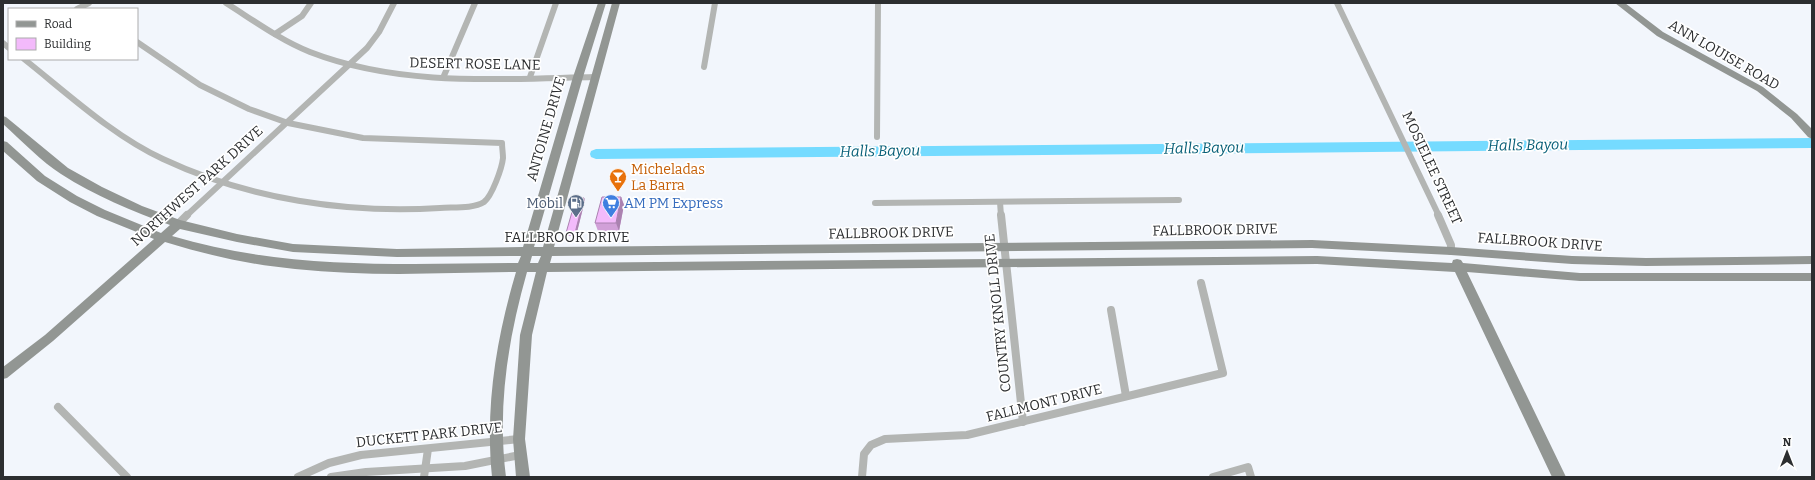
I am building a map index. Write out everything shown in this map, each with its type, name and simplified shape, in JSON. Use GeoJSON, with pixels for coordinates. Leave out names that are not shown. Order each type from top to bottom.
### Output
{"type":"FeatureCollection","features":[{"type":"Feature","properties":{"kind":"main road","name":"ANTOINE DRIVE"},"geometry":{"type":"LineString","coordinates":[[499,477],[495,442],[503,344],[510,312],[578,77],[602,3]]}},
{"type":"Feature","properties":{"kind":"main road"},"geometry":{"type":"LineString","coordinates":[[524,477],[519,439],[526,335],[543,267],[616,3]]}},
{"type":"Feature","properties":{"kind":"main road","name":"ANN LOUISE ROAD"},"geometry":{"type":"LineString","coordinates":[[1619,3],[1660,34],[1760,89],[1778,102],[1812,135]]}},
{"type":"Feature","properties":{"kind":"main road","name":"FALLBROOK DRIVE"},"geometry":{"type":"LineString","coordinates":[[3,119],[64,171],[98,190],[138,209],[178,224],[237,238],[300,248],[397,253],[1312,244],[1451,251],[1580,260],[1812,260]]}},
{"type":"Feature","properties":{"kind":"main road","name":"FALLBROOK DRIVE"},"geometry":{"type":"LineString","coordinates":[[3,145],[46,182],[79,202],[120,222],[163,238],[224,254],[280,263],[388,269],[1317,260],[1588,277],[1812,277]]}},
{"type":"Feature","properties":{"kind":"main road","name":"NORTHWEST PARK DRIVE"},"geometry":{"type":"LineString","coordinates":[[3,374],[49,338],[178,224]]}},
{"type":"Feature","properties":{"kind":"main road"},"geometry":{"type":"LineString","coordinates":[[750,265],[752,250]]}},
{"type":"Feature","properties":{"kind":"main road","name":"MOSIELEE STREET"},"geometry":{"type":"LineString","coordinates":[[1451,251],[1558,477]]}},
{"type":"Feature","properties":{"kind":"street","name":"DESERT ROSE LANE"},"geometry":{"type":"LineString","coordinates":[[226,3],[275,34],[308,51],[349,65],[375,70],[444,78],[595,77]]}},
{"type":"Feature","properties":{"kind":"street"},"geometry":{"type":"LineString","coordinates":[[275,34],[302,16],[311,3]]}},
{"type":"Feature","properties":{"kind":"street","name":"NORTHWEST PARK DRIVE"},"geometry":{"type":"LineString","coordinates":[[178,224],[288,123],[374,40],[394,3]]}},
{"type":"Feature","properties":{"kind":"street"},"geometry":{"type":"LineString","coordinates":[[444,78],[475,3]]}},
{"type":"Feature","properties":{"kind":"street"},"geometry":{"type":"LineString","coordinates":[[530,77],[556,3]]}},
{"type":"Feature","properties":{"kind":"street"},"geometry":{"type":"LineString","coordinates":[[704,67],[715,3]]}},
{"type":"Feature","properties":{"kind":"street"},"geometry":{"type":"LineString","coordinates":[[877,137],[878,3]]}},
{"type":"Feature","properties":{"kind":"street","name":"MOSIELEE STREET"},"geometry":{"type":"LineString","coordinates":[[1337,3],[1439,217],[1451,245],[1451,251]]}},
{"type":"Feature","properties":{"kind":"street"},"geometry":{"type":"LineString","coordinates":[[25,60],[125,138],[182,168],[223,183],[321,204],[371,208],[432,208],[478,205],[484,202],[491,194],[503,159],[502,143],[363,138],[288,123],[249,109],[200,85],[138,43]]}},
{"type":"Feature","properties":{"kind":"street"},"geometry":{"type":"LineString","coordinates":[[875,203],[1180,200]]}},
{"type":"Feature","properties":{"kind":"street","name":"COUNTRY KNOLL DRIVE"},"geometry":{"type":"LineString","coordinates":[[1000,202],[1022,422]]}},
{"type":"Feature","properties":{"kind":"street","name":"FALLMONT DRIVE"},"geometry":{"type":"LineString","coordinates":[[862,477],[864,454],[871,445],[885,439],[967,435],[1223,373],[1201,283]]}},
{"type":"Feature","properties":{"kind":"street"},"geometry":{"type":"LineString","coordinates":[[1111,310],[1126,396]]}},
{"type":"Feature","properties":{"kind":"street"},"geometry":{"type":"LineString","coordinates":[[58,407],[127,477]]}},
{"type":"Feature","properties":{"kind":"street","name":"DUCKETT PARK DRIVE"},"geometry":{"type":"LineString","coordinates":[[298,477],[309,470],[348,456],[384,451],[428,449],[519,439]]}},
{"type":"Feature","properties":{"kind":"street"},"geometry":{"type":"LineString","coordinates":[[424,473],[428,449]]}},
{"type":"Feature","properties":{"kind":"street"},"geometry":{"type":"LineString","coordinates":[[331,477],[366,472],[424,473],[520,455]]}},
{"type":"Feature","properties":{"kind":"street"},"geometry":{"type":"LineString","coordinates":[[1213,477],[1248,467],[1251,477]]}},
{"type":"Feature","properties":{"kind":"building"},"geometry":{"type":"Polygon","coordinates":[[[602,197],[621,197],[616,223],[595,223],[602,197]]]}},
{"type":"Feature","properties":{"kind":"building","name":"Mobil"},"geometry":{"type":"Polygon","coordinates":[[[576,198],[584,198],[575,233],[566,233],[576,198]]]}},
{"type":"Feature","properties":{"kind":"waterway","name":"Halls Bayou"},"geometry":{"type":"LineString","coordinates":[[596,154],[1812,143]]}},
{"type":"Feature","properties":{"kind":"place","name":"Micheladas La Barra"},"geometry":{"type":"Point","coordinates":[618,192]}},
{"type":"Feature","properties":{"kind":"place","name":"Mobil"},"geometry":{"type":"Point","coordinates":[576,218]}},
{"type":"Feature","properties":{"kind":"place","name":"AM PM Express"},"geometry":{"type":"Point","coordinates":[611,218]}}]}
